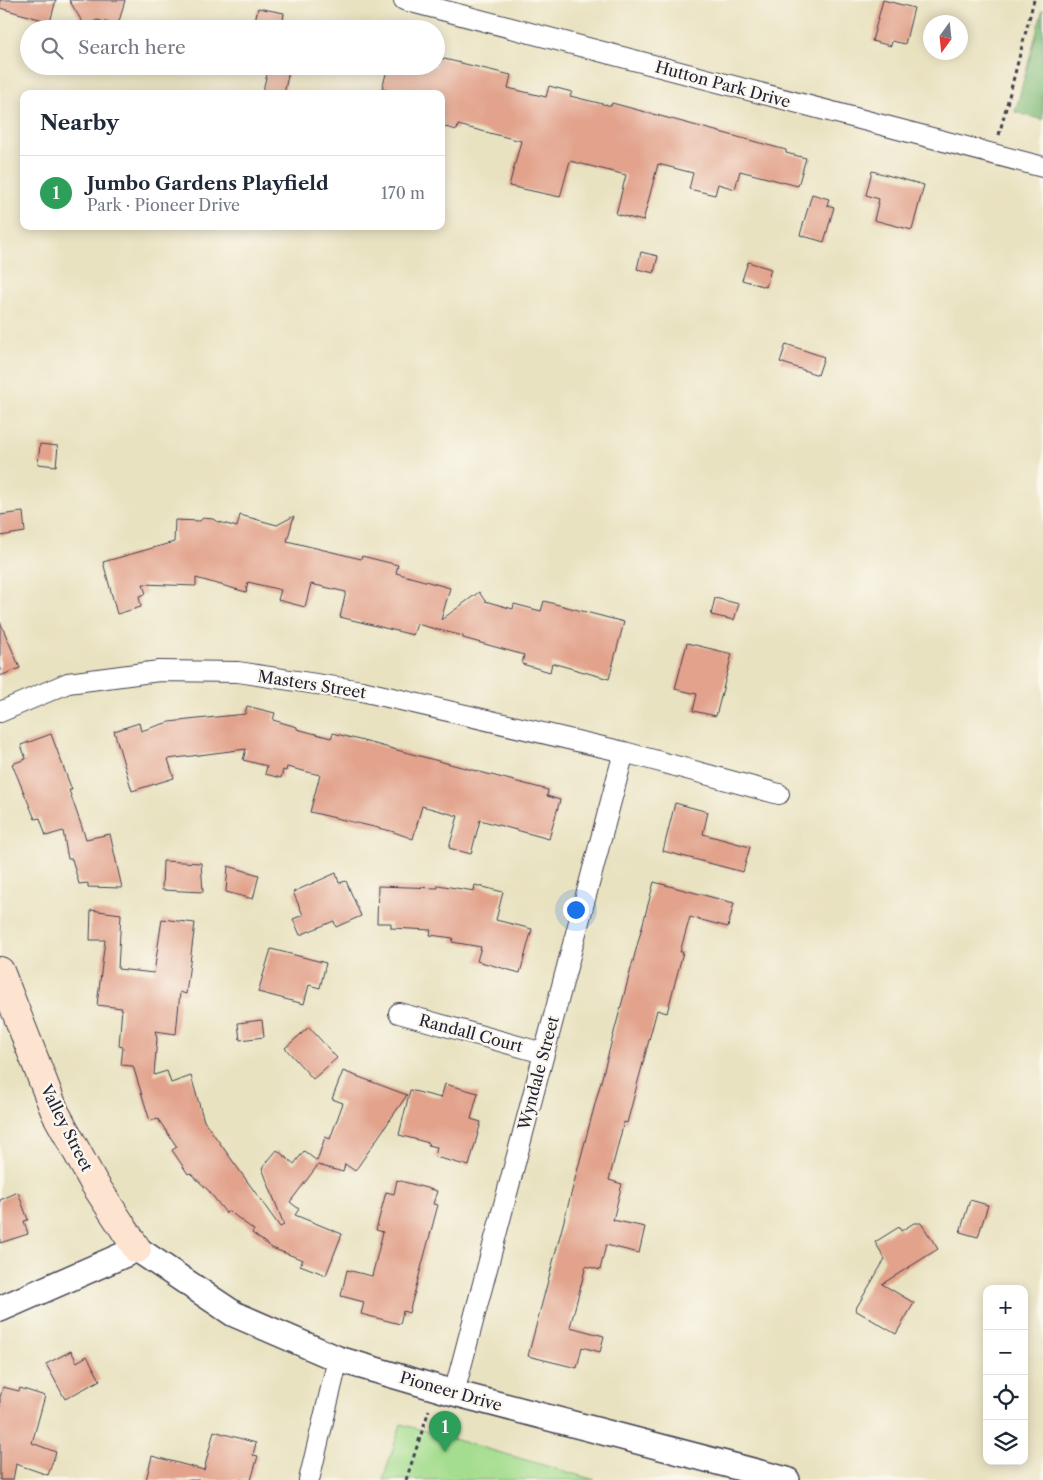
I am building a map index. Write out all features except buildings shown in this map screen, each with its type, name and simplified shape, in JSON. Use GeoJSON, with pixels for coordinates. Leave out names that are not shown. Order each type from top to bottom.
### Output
{"type":"FeatureCollection","features":[{"type":"Feature","properties":{"kind":"main road","name":"Valley Street"},"geometry":{"type":"LineString","coordinates":[[0,971],[55,1112],[94,1183],[137,1249]]}},
{"type":"Feature","properties":{"kind":"street","name":"Hutton Park Drive"},"geometry":{"type":"LineString","coordinates":[[404,0],[1043,167]]}},
{"type":"Feature","properties":{"kind":"street","name":"Masters Street"},"geometry":{"type":"LineString","coordinates":[[0,712],[68,683],[160,670],[238,672],[362,691],[624,752],[779,794]]}},
{"type":"Feature","properties":{"kind":"street","name":"Wyndale Street"},"geometry":{"type":"LineString","coordinates":[[445,1390],[543,1053],[624,752]]}},
{"type":"Feature","properties":{"kind":"street","name":"Randall Court"},"geometry":{"type":"LineString","coordinates":[[399,1013],[543,1053]]}},
{"type":"Feature","properties":{"kind":"street"},"geometry":{"type":"LineString","coordinates":[[0,1309],[137,1249]]}},
{"type":"Feature","properties":{"kind":"street","name":"Pioneer Drive"},"geometry":{"type":"LineString","coordinates":[[137,1249],[234,1314],[338,1359],[445,1390],[787,1480]]}},
{"type":"Feature","properties":{"kind":"street"},"geometry":{"type":"LineString","coordinates":[[309,1480],[338,1359]]}},
{"type":"Feature","properties":{"kind":"path"},"geometry":{"type":"LineString","coordinates":[[994,154],[1034,0]]}},
{"type":"Feature","properties":{"kind":"path"},"geometry":{"type":"LineString","coordinates":[[406,1480],[445,1390]]}},
{"type":"Feature","properties":{"kind":"green space"},"geometry":{"type":"Polygon","coordinates":[[[1043,9],[1043,120],[1015,112],[1043,9]]]}},
{"type":"Feature","properties":{"kind":"green space"},"geometry":{"type":"Polygon","coordinates":[[[401,1424],[595,1480],[383,1480],[401,1424]]]}},
{"type":"Feature","properties":{"kind":"place","name":"Jumbo Gardens Playfield"},"geometry":{"type":"Point","coordinates":[445,1452]}}]}
